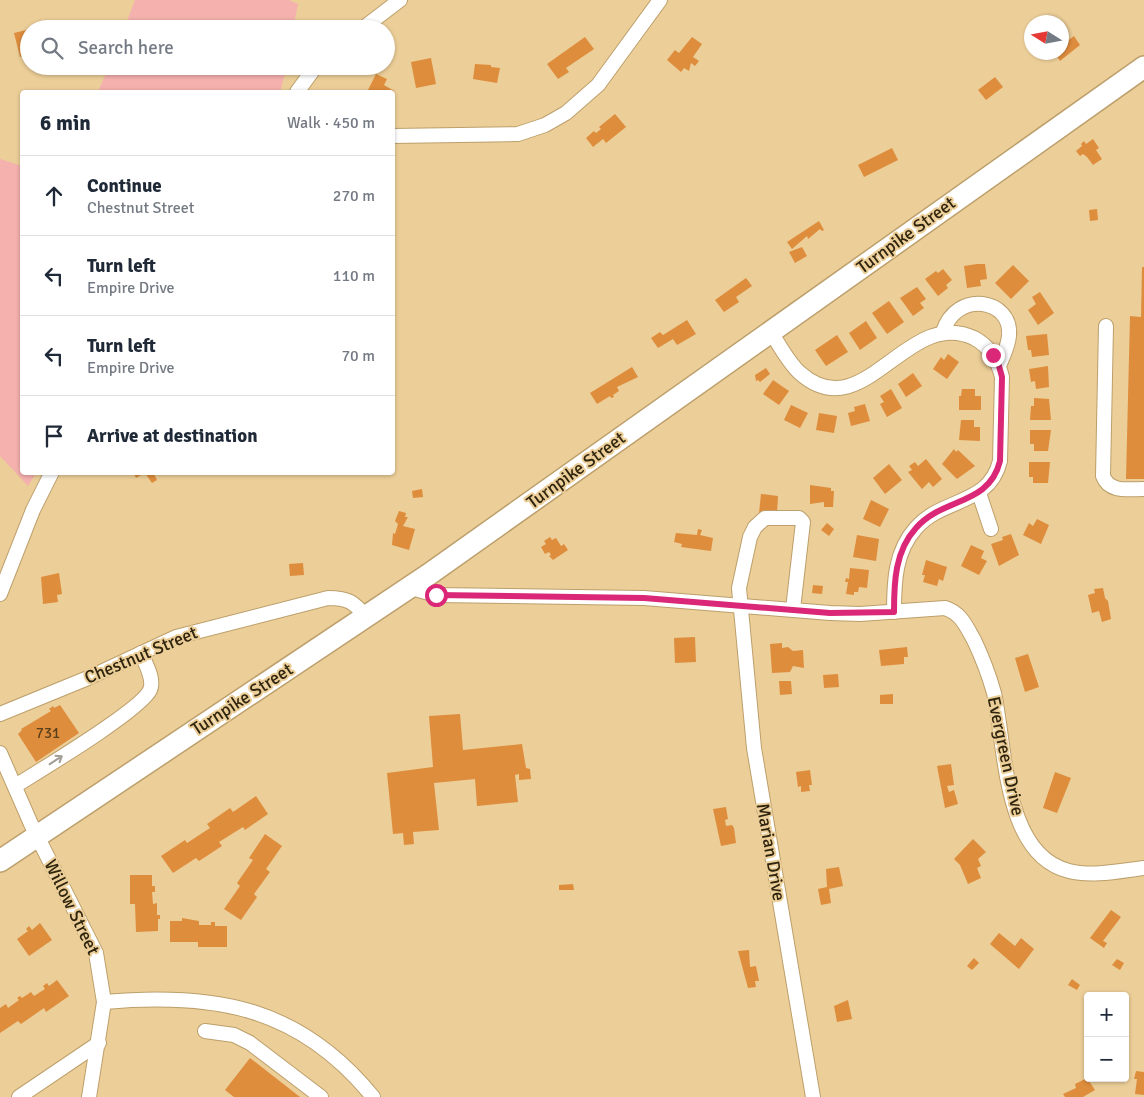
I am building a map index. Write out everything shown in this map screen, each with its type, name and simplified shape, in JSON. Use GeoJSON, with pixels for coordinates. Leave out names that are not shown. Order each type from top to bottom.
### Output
{"type":"FeatureCollection","features":[{"type":"Feature","properties":{"kind":"highway","name":"Turnpike Street"},"geometry":{"type":"LineString","coordinates":[[0,861],[367,617],[1144,67]]}},
{"type":"Feature","properties":{"kind":"street"},"geometry":{"type":"LineString","coordinates":[[374,20],[400,0]]}},
{"type":"Feature","properties":{"kind":"street"},"geometry":{"type":"LineString","coordinates":[[395,136],[518,134],[545,124],[566,113],[598,85],[660,0]]}},
{"type":"Feature","properties":{"kind":"street"},"geometry":{"type":"LineString","coordinates":[[298,90],[309,75]]}},
{"type":"Feature","properties":{"kind":"street"},"geometry":{"type":"LineString","coordinates":[[943,332],[947,319],[956,310],[968,304],[992,307],[1002,312],[1008,324],[1010,335],[999,366]]}},
{"type":"Feature","properties":{"kind":"street"},"geometry":{"type":"LineString","coordinates":[[1106,326],[1103,476],[1105,481],[1116,489],[1144,488]]}},
{"type":"Feature","properties":{"kind":"street"},"geometry":{"type":"LineString","coordinates":[[408,587],[436,595],[644,598],[860,614],[894,612],[898,565],[912,533],[933,514],[979,493],[994,478],[1000,461],[1002,377],[999,366],[986,346],[977,340],[958,333],[943,332],[926,338],[856,385],[834,388],[809,380],[798,372],[771,332]]}},
{"type":"Feature","properties":{"kind":"street"},"geometry":{"type":"LineString","coordinates":[[0,594],[33,510],[50,475]]}},
{"type":"Feature","properties":{"kind":"street"},"geometry":{"type":"LineString","coordinates":[[979,493],[991,529]]}},
{"type":"Feature","properties":{"kind":"street","name":"Marian Drive"},"geometry":{"type":"LineString","coordinates":[[793,609],[803,522],[799,518],[765,518],[755,527],[750,537],[740,588],[741,605],[754,748],[813,1097]]}},
{"type":"Feature","properties":{"kind":"street","name":"Chestnut Street"},"geometry":{"type":"LineString","coordinates":[[0,714],[88,678],[176,637],[328,598],[344,598],[356,605],[367,617]]}},
{"type":"Feature","properties":{"kind":"street","name":"Evergreen Drive"},"geometry":{"type":"LineString","coordinates":[[894,612],[945,608],[954,611],[967,627],[989,674],[1010,786],[1025,837],[1041,859],[1053,866],[1084,873],[1144,868]]}},
{"type":"Feature","properties":{"kind":"street"},"geometry":{"type":"LineString","coordinates":[[15,786],[87,740],[141,701],[151,689],[151,680],[141,653]]}},
{"type":"Feature","properties":{"kind":"street","name":"Willow Street"},"geometry":{"type":"LineString","coordinates":[[0,753],[38,836],[90,938],[102,978],[104,1002],[99,1042],[88,1097]]}},
{"type":"Feature","properties":{"kind":"street"},"geometry":{"type":"LineString","coordinates":[[104,1002],[151,998],[196,1000],[242,1009],[272,1018],[319,1044],[353,1074],[368,1096]]}},
{"type":"Feature","properties":{"kind":"street"},"geometry":{"type":"LineString","coordinates":[[205,1031],[234,1035],[250,1043],[321,1097]]}},
{"type":"Feature","properties":{"kind":"street"},"geometry":{"type":"LineString","coordinates":[[20,1097],[99,1042]]}},
{"type":"Feature","properties":{"kind":"shaded area"},"geometry":{"type":"Polygon","coordinates":[[[135,0],[289,0],[298,4],[295,20],[127,20],[135,0]]]}},
{"type":"Feature","properties":{"kind":"shaded area"},"geometry":{"type":"Polygon","coordinates":[[[105,75],[285,75],[281,90],[99,90],[105,75]]]}},
{"type":"Feature","properties":{"kind":"shaded area"},"geometry":{"type":"Polygon","coordinates":[[[0,159],[20,165],[20,475],[35,475],[28,486],[0,456],[0,159]]]}},
{"type":"Feature","properties":{"kind":"building"},"geometry":{"type":"Polygon","coordinates":[[[20,32],[20,57],[14,33],[20,32]]]}},
{"type":"Feature","properties":{"kind":"building"},"geometry":{"type":"Polygon","coordinates":[[[1074,36],[1080,45],[1069,54],[1069,40],[1074,36]]]}},
{"type":"Feature","properties":{"kind":"building"},"geometry":{"type":"Polygon","coordinates":[[[585,37],[594,49],[566,68],[569,72],[558,79],[547,64],[585,37]]]}},
{"type":"Feature","properties":{"kind":"building"},"geometry":{"type":"Polygon","coordinates":[[[692,37],[702,44],[693,57],[699,61],[695,66],[691,63],[689,71],[684,68],[681,72],[667,60],[675,50],[679,53],[692,37]]]}},
{"type":"Feature","properties":{"kind":"building"},"geometry":{"type":"Polygon","coordinates":[[[431,58],[436,84],[416,88],[411,62],[431,58]]]}},
{"type":"Feature","properties":{"kind":"building"},"geometry":{"type":"Polygon","coordinates":[[[475,64],[491,65],[491,67],[500,68],[497,83],[473,79],[475,64]]]}},
{"type":"Feature","properties":{"kind":"building"},"geometry":{"type":"Polygon","coordinates":[[[376,75],[378,75],[387,79],[384,85],[392,90],[368,90],[376,75]]]}},
{"type":"Feature","properties":{"kind":"building"},"geometry":{"type":"Polygon","coordinates":[[[995,77],[1003,87],[986,100],[978,90],[995,77]]]}},
{"type":"Feature","properties":{"kind":"building"},"geometry":{"type":"Polygon","coordinates":[[[615,114],[626,127],[606,143],[603,139],[593,147],[586,138],[594,131],[596,133],[601,129],[599,127],[615,114]]]}},
{"type":"Feature","properties":{"kind":"building"},"geometry":{"type":"Polygon","coordinates":[[[1093,139],[1099,148],[1096,150],[1102,159],[1093,165],[1087,157],[1083,154],[1080,156],[1076,151],[1082,146],[1081,144],[1084,141],[1086,144],[1093,139]]]}},
{"type":"Feature","properties":{"kind":"building"},"geometry":{"type":"Polygon","coordinates":[[[892,148],[898,160],[864,177],[858,165],[892,148]]]}},
{"type":"Feature","properties":{"kind":"building"},"geometry":{"type":"Polygon","coordinates":[[[1097,209],[1098,220],[1090,221],[1089,210],[1097,209]]]}},
{"type":"Feature","properties":{"kind":"building"},"geometry":{"type":"Polygon","coordinates":[[[819,221],[824,230],[820,229],[808,239],[807,236],[792,249],[787,242],[819,221]]]}},
{"type":"Feature","properties":{"kind":"building"},"geometry":{"type":"Polygon","coordinates":[[[802,247],[807,256],[795,263],[789,252],[802,247]]]}},
{"type":"Feature","properties":{"kind":"building"},"geometry":{"type":"Polygon","coordinates":[[[985,264],[987,279],[980,280],[981,286],[967,288],[964,266],[985,264]]]}},
{"type":"Feature","properties":{"kind":"building"},"geometry":{"type":"Polygon","coordinates":[[[1013,265],[1029,281],[1011,299],[995,283],[1013,265]]]}},
{"type":"Feature","properties":{"kind":"building"},"geometry":{"type":"Polygon","coordinates":[[[1142,267],[1144,267],[1144,479],[1126,479],[1130,316],[1141,317],[1142,267]]]}},
{"type":"Feature","properties":{"kind":"building"},"geometry":{"type":"Polygon","coordinates":[[[943,269],[952,280],[946,285],[948,288],[938,296],[925,279],[936,271],[938,273],[943,269]]]}},
{"type":"Feature","properties":{"kind":"building"},"geometry":{"type":"Polygon","coordinates":[[[746,278],[752,286],[736,297],[739,302],[724,312],[715,300],[746,278]]]}},
{"type":"Feature","properties":{"kind":"building"},"geometry":{"type":"Polygon","coordinates":[[[917,287],[926,299],[920,303],[924,308],[913,316],[900,298],[917,287]]]}},
{"type":"Feature","properties":{"kind":"building"},"geometry":{"type":"Polygon","coordinates":[[[1040,292],[1054,313],[1038,325],[1028,310],[1036,304],[1032,297],[1040,292]]]}},
{"type":"Feature","properties":{"kind":"building"},"geometry":{"type":"Polygon","coordinates":[[[889,301],[904,322],[887,334],[872,313],[889,301]]]}},
{"type":"Feature","properties":{"kind":"building"},"geometry":{"type":"Polygon","coordinates":[[[687,320],[696,334],[677,345],[673,339],[658,348],[651,338],[660,332],[663,335],[687,320]]]}},
{"type":"Feature","properties":{"kind":"building"},"geometry":{"type":"Polygon","coordinates":[[[866,321],[877,338],[860,350],[849,333],[866,321]]]}},
{"type":"Feature","properties":{"kind":"building"},"geometry":{"type":"Polygon","coordinates":[[[1047,334],[1049,355],[1032,357],[1031,350],[1028,350],[1026,336],[1047,334]]]}},
{"type":"Feature","properties":{"kind":"building"},"geometry":{"type":"Polygon","coordinates":[[[837,335],[848,352],[826,366],[815,350],[837,335]]]}},
{"type":"Feature","properties":{"kind":"building"},"geometry":{"type":"Polygon","coordinates":[[[948,354],[959,362],[947,379],[933,369],[941,357],[944,360],[948,354]]]}},
{"type":"Feature","properties":{"kind":"building"},"geometry":{"type":"Polygon","coordinates":[[[1048,366],[1049,387],[1036,389],[1035,381],[1031,382],[1029,369],[1048,366]]]}},
{"type":"Feature","properties":{"kind":"building"},"geometry":{"type":"Polygon","coordinates":[[[632,367],[638,377],[617,387],[619,391],[613,395],[614,397],[611,398],[610,396],[597,404],[590,393],[632,367]]]}},
{"type":"Feature","properties":{"kind":"building"},"geometry":{"type":"Polygon","coordinates":[[[766,368],[770,374],[760,382],[756,381],[755,375],[766,368]]]}},
{"type":"Feature","properties":{"kind":"building"},"geometry":{"type":"Polygon","coordinates":[[[913,373],[922,386],[906,397],[898,384],[913,373]]]}},
{"type":"Feature","properties":{"kind":"building"},"geometry":{"type":"Polygon","coordinates":[[[773,380],[789,391],[779,405],[763,394],[773,380]]]}},
{"type":"Feature","properties":{"kind":"building"},"geometry":{"type":"Polygon","coordinates":[[[891,389],[902,408],[887,417],[880,404],[884,402],[880,396],[891,389]]]}},
{"type":"Feature","properties":{"kind":"building"},"geometry":{"type":"Polygon","coordinates":[[[962,389],[975,389],[975,396],[981,396],[981,410],[959,410],[959,396],[961,396],[962,389]]]}},
{"type":"Feature","properties":{"kind":"building"},"geometry":{"type":"Polygon","coordinates":[[[1034,398],[1049,399],[1051,420],[1030,420],[1031,406],[1034,406],[1034,398]]]}},
{"type":"Feature","properties":{"kind":"building"},"geometry":{"type":"Polygon","coordinates":[[[865,404],[870,421],[851,426],[848,413],[855,411],[854,407],[865,404]]]}},
{"type":"Feature","properties":{"kind":"building"},"geometry":{"type":"Polygon","coordinates":[[[791,405],[808,413],[800,428],[784,420],[791,405]]]}},
{"type":"Feature","properties":{"kind":"building"},"geometry":{"type":"Polygon","coordinates":[[[819,413],[837,416],[834,433],[816,430],[819,413]]]}},
{"type":"Feature","properties":{"kind":"building"},"geometry":{"type":"Polygon","coordinates":[[[961,420],[974,420],[974,427],[980,427],[980,441],[959,440],[961,420]]]}},
{"type":"Feature","properties":{"kind":"building"},"geometry":{"type":"Polygon","coordinates":[[[1030,430],[1051,430],[1048,451],[1034,451],[1034,444],[1030,444],[1030,430]]]}},
{"type":"Feature","properties":{"kind":"building"},"geometry":{"type":"Polygon","coordinates":[[[954,449],[956,452],[958,450],[975,466],[957,479],[942,464],[954,449]]]}},
{"type":"Feature","properties":{"kind":"building"},"geometry":{"type":"Polygon","coordinates":[[[926,459],[942,479],[933,487],[929,482],[922,489],[908,472],[912,470],[909,466],[915,462],[918,466],[926,459]]]}},
{"type":"Feature","properties":{"kind":"building"},"geometry":{"type":"Polygon","coordinates":[[[1029,462],[1050,462],[1048,483],[1033,483],[1033,477],[1029,477],[1029,462]]]}},
{"type":"Feature","properties":{"kind":"building"},"geometry":{"type":"Polygon","coordinates":[[[889,464],[902,480],[885,494],[873,478],[889,464]]]}},
{"type":"Feature","properties":{"kind":"building"},"geometry":{"type":"Polygon","coordinates":[[[146,475],[154,475],[157,480],[152,483],[146,475]]]}},
{"type":"Feature","properties":{"kind":"building"},"geometry":{"type":"Polygon","coordinates":[[[810,485],[831,488],[831,491],[834,491],[833,507],[824,507],[824,502],[810,504],[810,485]]]}},
{"type":"Feature","properties":{"kind":"building"},"geometry":{"type":"Polygon","coordinates":[[[422,489],[423,497],[413,498],[412,491],[422,489]]]}},
{"type":"Feature","properties":{"kind":"building"},"geometry":{"type":"Polygon","coordinates":[[[761,494],[778,496],[777,514],[759,513],[761,494]]]}},
{"type":"Feature","properties":{"kind":"building"},"geometry":{"type":"Polygon","coordinates":[[[871,500],[889,509],[880,527],[863,519],[871,500]]]}},
{"type":"Feature","properties":{"kind":"building"},"geometry":{"type":"Polygon","coordinates":[[[399,511],[406,513],[405,517],[408,517],[403,526],[415,529],[409,550],[392,545],[393,533],[395,534],[398,524],[395,521],[399,511]]]}},
{"type":"Feature","properties":{"kind":"building"},"geometry":{"type":"Polygon","coordinates":[[[1037,519],[1049,525],[1041,544],[1023,535],[1029,523],[1033,526],[1037,519]]]}},
{"type":"Feature","properties":{"kind":"building"},"geometry":{"type":"Polygon","coordinates":[[[827,523],[834,529],[829,536],[821,530],[827,523]]]}},
{"type":"Feature","properties":{"kind":"building"},"geometry":{"type":"Polygon","coordinates":[[[698,529],[702,530],[700,535],[713,538],[711,551],[681,547],[682,544],[674,542],[676,533],[697,535],[698,529]]]}},
{"type":"Feature","properties":{"kind":"building"},"geometry":{"type":"Polygon","coordinates":[[[1011,534],[1019,555],[999,566],[991,544],[1003,540],[1002,537],[1011,534]]]}},
{"type":"Feature","properties":{"kind":"building"},"geometry":{"type":"Polygon","coordinates":[[[857,535],[879,539],[876,561],[853,557],[857,535]]]}},
{"type":"Feature","properties":{"kind":"building"},"geometry":{"type":"Polygon","coordinates":[[[550,537],[552,540],[556,538],[561,546],[564,544],[568,550],[553,560],[549,556],[551,555],[549,552],[545,554],[541,547],[546,544],[544,541],[550,537]]]}},
{"type":"Feature","properties":{"kind":"building"},"geometry":{"type":"Polygon","coordinates":[[[971,545],[984,551],[981,558],[987,561],[979,575],[961,566],[971,545]]]}},
{"type":"Feature","properties":{"kind":"building"},"geometry":{"type":"Polygon","coordinates":[[[926,560],[947,567],[943,581],[939,579],[937,586],[923,582],[925,575],[922,575],[926,560]]]}},
{"type":"Feature","properties":{"kind":"building"},"geometry":{"type":"Polygon","coordinates":[[[303,563],[304,575],[290,576],[289,564],[303,563]]]}},
{"type":"Feature","properties":{"kind":"building"},"geometry":{"type":"Polygon","coordinates":[[[850,568],[869,570],[867,588],[859,587],[858,592],[854,592],[854,595],[846,594],[848,582],[845,582],[846,578],[849,579],[850,568]]]}},
{"type":"Feature","properties":{"kind":"building"},"geometry":{"type":"Polygon","coordinates":[[[59,573],[62,594],[57,595],[58,602],[43,604],[41,577],[59,573]]]}},
{"type":"Feature","properties":{"kind":"building"},"geometry":{"type":"Polygon","coordinates":[[[813,585],[823,586],[822,594],[812,593],[813,585]]]}},
{"type":"Feature","properties":{"kind":"building"},"geometry":{"type":"Polygon","coordinates":[[[1103,588],[1105,598],[1108,601],[1111,619],[1102,622],[1099,611],[1092,613],[1088,595],[1095,593],[1094,589],[1103,588]]]}},
{"type":"Feature","properties":{"kind":"building"},"geometry":{"type":"Polygon","coordinates":[[[695,637],[696,662],[675,663],[674,638],[695,637]]]}},
{"type":"Feature","properties":{"kind":"building"},"geometry":{"type":"Polygon","coordinates":[[[782,643],[782,648],[788,647],[793,651],[803,650],[804,668],[793,666],[790,672],[772,673],[770,644],[782,643]]]}},
{"type":"Feature","properties":{"kind":"building"},"geometry":{"type":"Polygon","coordinates":[[[907,647],[908,657],[904,657],[904,664],[881,666],[879,650],[907,647]]]}},
{"type":"Feature","properties":{"kind":"building"},"geometry":{"type":"Polygon","coordinates":[[[1028,654],[1039,687],[1025,692],[1015,658],[1028,654]]]}},
{"type":"Feature","properties":{"kind":"building"},"geometry":{"type":"Polygon","coordinates":[[[838,674],[839,687],[824,688],[823,675],[838,674]]]}},
{"type":"Feature","properties":{"kind":"building"},"geometry":{"type":"Polygon","coordinates":[[[779,681],[791,681],[792,694],[780,695],[779,681]]]}},
{"type":"Feature","properties":{"kind":"building"},"geometry":{"type":"Polygon","coordinates":[[[893,694],[893,704],[880,704],[880,695],[893,694]]]}},
{"type":"Feature","properties":{"kind":"building"},"geometry":{"type":"Polygon","coordinates":[[[60,705],[79,733],[36,762],[18,734],[21,729],[51,711],[49,709],[53,706],[54,708],[60,705]]]}},
{"type":"Feature","properties":{"kind":"building"},"geometry":{"type":"Polygon","coordinates":[[[460,714],[463,750],[522,744],[526,768],[530,769],[531,779],[519,780],[519,774],[515,775],[518,802],[477,806],[475,779],[434,783],[439,830],[413,832],[414,844],[404,845],[403,833],[393,834],[387,773],[433,767],[429,716],[460,714]]]}},
{"type":"Feature","properties":{"kind":"building"},"geometry":{"type":"Polygon","coordinates":[[[951,764],[954,785],[947,786],[949,792],[954,790],[958,804],[945,808],[937,766],[951,764]]]}},
{"type":"Feature","properties":{"kind":"building"},"geometry":{"type":"Polygon","coordinates":[[[810,770],[812,785],[809,785],[810,791],[801,792],[801,786],[798,787],[796,772],[810,770]]]}},
{"type":"Feature","properties":{"kind":"building"},"geometry":{"type":"Polygon","coordinates":[[[1055,772],[1071,778],[1057,813],[1043,808],[1055,772]]]}},
{"type":"Feature","properties":{"kind":"building"},"geometry":{"type":"Polygon","coordinates":[[[256,796],[268,814],[245,830],[243,827],[219,842],[222,846],[199,861],[196,858],[173,873],[161,856],[185,840],[187,843],[210,828],[207,824],[230,808],[233,812],[256,796]]]}},
{"type":"Feature","properties":{"kind":"building"},"geometry":{"type":"Polygon","coordinates":[[[726,807],[728,819],[725,820],[726,826],[732,825],[734,828],[736,843],[721,846],[713,809],[726,807]]]}},
{"type":"Feature","properties":{"kind":"building"},"geometry":{"type":"Polygon","coordinates":[[[265,834],[282,846],[266,869],[270,872],[254,894],[257,897],[241,920],[224,909],[240,886],[237,883],[253,860],[249,858],[265,834]]]}},
{"type":"Feature","properties":{"kind":"building"},"geometry":{"type":"Polygon","coordinates":[[[973,839],[986,852],[978,859],[981,866],[977,868],[981,878],[968,884],[960,865],[954,859],[973,839]]]}},
{"type":"Feature","properties":{"kind":"building"},"geometry":{"type":"Polygon","coordinates":[[[839,867],[843,886],[829,889],[831,903],[821,905],[818,889],[827,887],[826,869],[839,867]]]}},
{"type":"Feature","properties":{"kind":"building"},"geometry":{"type":"Polygon","coordinates":[[[130,875],[152,875],[152,886],[155,886],[155,892],[152,892],[153,904],[157,903],[157,915],[160,915],[158,931],[136,932],[135,904],[130,904],[130,875]]]}},
{"type":"Feature","properties":{"kind":"building"},"geometry":{"type":"Polygon","coordinates":[[[573,884],[574,890],[559,890],[559,885],[573,884]]]}},
{"type":"Feature","properties":{"kind":"building"},"geometry":{"type":"Polygon","coordinates":[[[1111,910],[1121,917],[1103,941],[1107,943],[1104,948],[1090,938],[1111,910]]]}},
{"type":"Feature","properties":{"kind":"building"},"geometry":{"type":"Polygon","coordinates":[[[182,918],[199,921],[199,925],[211,925],[211,922],[215,922],[215,926],[227,926],[227,947],[198,947],[198,942],[170,942],[170,921],[182,921],[182,918]]]}},
{"type":"Feature","properties":{"kind":"building"},"geometry":{"type":"Polygon","coordinates":[[[40,923],[52,940],[29,956],[17,939],[28,931],[26,929],[29,926],[32,930],[40,923]]]}},
{"type":"Feature","properties":{"kind":"building"},"geometry":{"type":"Polygon","coordinates":[[[999,933],[1015,946],[1021,938],[1034,949],[1019,969],[990,944],[999,933]]]}},
{"type":"Feature","properties":{"kind":"building"},"geometry":{"type":"Polygon","coordinates":[[[749,950],[750,967],[756,966],[759,981],[755,981],[756,987],[748,988],[738,951],[749,950]]]}},
{"type":"Feature","properties":{"kind":"building"},"geometry":{"type":"Polygon","coordinates":[[[974,958],[979,963],[972,970],[967,966],[974,958]]]}},
{"type":"Feature","properties":{"kind":"building"},"geometry":{"type":"Polygon","coordinates":[[[1117,959],[1124,963],[1120,970],[1112,965],[1117,959]]]}},
{"type":"Feature","properties":{"kind":"building"},"geometry":{"type":"Polygon","coordinates":[[[1072,979],[1080,985],[1077,990],[1068,985],[1072,979]]]}},
{"type":"Feature","properties":{"kind":"building"},"geometry":{"type":"Polygon","coordinates":[[[57,980],[69,996],[46,1012],[44,1008],[21,1024],[18,1021],[0,1033],[0,1008],[6,1004],[8,1008],[19,1000],[17,998],[20,996],[22,998],[31,992],[34,996],[45,989],[43,986],[47,983],[49,986],[57,980]]]}},
{"type":"Feature","properties":{"kind":"building"},"geometry":{"type":"Polygon","coordinates":[[[848,1000],[852,1019],[837,1022],[834,1006],[848,1000]]]}},
{"type":"Feature","properties":{"kind":"building"},"geometry":{"type":"Polygon","coordinates":[[[250,1058],[300,1097],[234,1097],[225,1090],[250,1058]]]}},
{"type":"Feature","properties":{"kind":"building"},"geometry":{"type":"Polygon","coordinates":[[[1136,1071],[1144,1072],[1144,1095],[1135,1094],[1137,1079],[1134,1079],[1136,1071]]]}},
{"type":"Feature","properties":{"kind":"building"},"geometry":{"type":"Polygon","coordinates":[[[1084,1080],[1084,1082],[1090,1082],[1095,1090],[1083,1097],[1065,1097],[1063,1094],[1076,1088],[1075,1084],[1084,1080]]]}},
{"type":"Feature","properties":{"kind":"route"},"geometry":{"type":"LineString","coordinates":[[436,595],[644,598],[830,613],[894,612],[895,576],[902,552],[916,528],[924,520],[945,507],[979,493],[994,478],[998,470],[1000,461],[1002,377],[993,355]]}}]}
